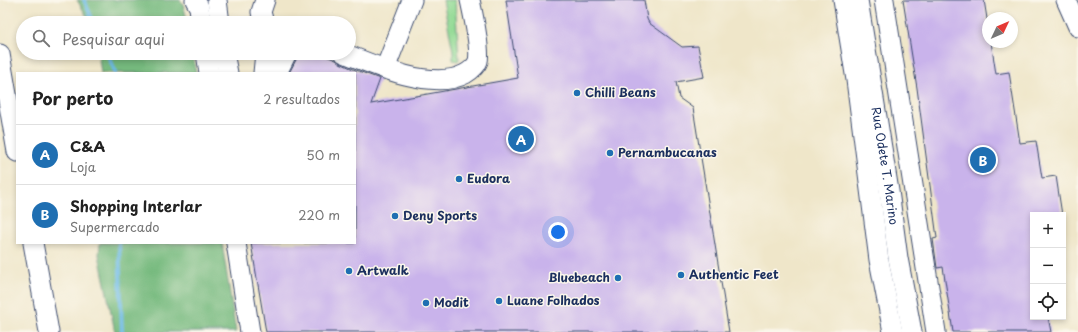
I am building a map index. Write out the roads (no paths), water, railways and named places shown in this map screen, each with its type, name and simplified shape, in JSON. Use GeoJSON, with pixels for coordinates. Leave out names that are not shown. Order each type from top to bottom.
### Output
{"type":"FeatureCollection","features":[{"type":"Feature","properties":{"kind":"street"},"geometry":{"type":"LineString","coordinates":[[195,0],[199,7],[200,16]]}},
{"type":"Feature","properties":{"kind":"street"},"geometry":{"type":"LineString","coordinates":[[217,0],[219,16]]}},
{"type":"Feature","properties":{"kind":"street"},"geometry":{"type":"LineString","coordinates":[[262,16],[261,12],[265,0]]}},
{"type":"Feature","properties":{"kind":"street"},"geometry":{"type":"LineString","coordinates":[[387,65],[412,0]]}},
{"type":"Feature","properties":{"kind":"street"},"geometry":{"type":"LineString","coordinates":[[464,0],[476,53]]}},
{"type":"Feature","properties":{"kind":"street"},"geometry":{"type":"LineString","coordinates":[[356,56],[387,65],[424,69],[455,67],[468,62],[476,53],[470,0]]}},
{"type":"Feature","properties":{"kind":"street"},"geometry":{"type":"LineString","coordinates":[[1066,0],[1078,12]]}},
{"type":"Feature","properties":{"kind":"street"},"geometry":{"type":"LineString","coordinates":[[1066,0],[1078,27]]}},
{"type":"Feature","properties":{"kind":"street"},"geometry":{"type":"LineString","coordinates":[[854,2],[885,8],[936,332]]}},
{"type":"Feature","properties":{"kind":"street","name":"Rua Odete T. Marino"},"geometry":{"type":"LineString","coordinates":[[854,2],[889,191],[898,258],[912,332]]}},
{"type":"Feature","properties":{"kind":"street","name":"Rua Odete T. Marino"},"geometry":{"type":"LineString","coordinates":[[854,2],[856,80],[879,260],[893,332]]}},
{"type":"Feature","properties":{"kind":"street"},"geometry":{"type":"LineString","coordinates":[[356,50],[387,65]]}},
{"type":"Feature","properties":{"kind":"street"},"geometry":{"type":"LineString","coordinates":[[0,54],[16,143]]}},
{"type":"Feature","properties":{"kind":"street"},"geometry":{"type":"LineString","coordinates":[[207,60],[209,72]]}},
{"type":"Feature","properties":{"kind":"street"},"geometry":{"type":"LineString","coordinates":[[225,60],[228,72]]}},
{"type":"Feature","properties":{"kind":"street"},"geometry":{"type":"LineString","coordinates":[[262,72],[264,60]]}},
{"type":"Feature","properties":{"kind":"street"},"geometry":{"type":"LineString","coordinates":[[278,72],[284,60]]}},
{"type":"Feature","properties":{"kind":"street"},"geometry":{"type":"LineString","coordinates":[[0,112],[16,143]]}},
{"type":"Feature","properties":{"kind":"street"},"geometry":{"type":"LineString","coordinates":[[889,191],[911,171]]}},
{"type":"Feature","properties":{"kind":"street"},"geometry":{"type":"LineString","coordinates":[[33,244],[49,332]]}},
{"type":"Feature","properties":{"kind":"street"},"geometry":{"type":"LineString","coordinates":[[236,244],[250,332]]}},
{"type":"Feature","properties":{"kind":"waterway"},"geometry":{"type":"LineString","coordinates":[[84,0],[91,16]]}},
{"type":"Feature","properties":{"kind":"waterway"},"geometry":{"type":"LineString","coordinates":[[110,60],[115,72]]}},
{"type":"Feature","properties":{"kind":"waterway"},"geometry":{"type":"LineString","coordinates":[[119,244],[122,332]]}},
{"type":"Feature","properties":{"kind":"place","name":"Chilli Beans"},"geometry":{"type":"Point","coordinates":[577,93]}},
{"type":"Feature","properties":{"kind":"place","name":"C&A"},"geometry":{"type":"Point","coordinates":[521,139]}},
{"type":"Feature","properties":{"kind":"place","name":"Pernambucanas"},"geometry":{"type":"Point","coordinates":[610,153]}},
{"type":"Feature","properties":{"kind":"place","name":"Shopping Interlar"},"geometry":{"type":"Point","coordinates":[983,160]}},
{"type":"Feature","properties":{"kind":"place","name":"Eudora"},"geometry":{"type":"Point","coordinates":[459,179]}},
{"type":"Feature","properties":{"kind":"place","name":"Deny Sports"},"geometry":{"type":"Point","coordinates":[395,216]}},
{"type":"Feature","properties":{"kind":"place","name":"Artwalk"},"geometry":{"type":"Point","coordinates":[349,271]}},
{"type":"Feature","properties":{"kind":"place","name":"Authentic Feet"},"geometry":{"type":"Point","coordinates":[681,275]}},
{"type":"Feature","properties":{"kind":"place","name":"Bluebeach"},"geometry":{"type":"Point","coordinates":[618,278]}},
{"type":"Feature","properties":{"kind":"place","name":"Luane Folhados"},"geometry":{"type":"Point","coordinates":[499,301]}},
{"type":"Feature","properties":{"kind":"place","name":"Modit"},"geometry":{"type":"Point","coordinates":[426,303]}}]}
